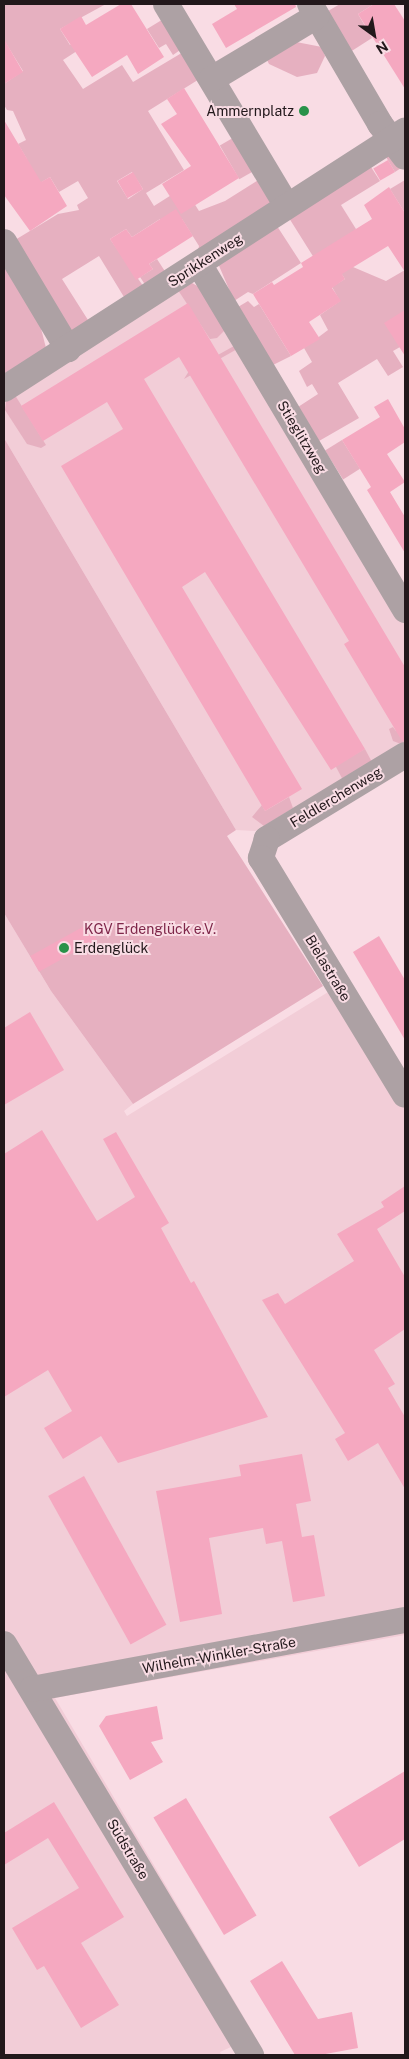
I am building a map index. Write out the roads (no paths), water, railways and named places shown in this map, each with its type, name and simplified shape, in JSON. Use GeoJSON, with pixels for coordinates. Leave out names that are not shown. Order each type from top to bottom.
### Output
{"type":"FeatureCollection","features":[{"type":"Feature","properties":{"kind":"street"},"geometry":{"type":"LineString","coordinates":[[166,4],[287,206]]}},
{"type":"Feature","properties":{"kind":"street"},"geometry":{"type":"LineString","coordinates":[[212,79],[316,9],[380,124],[401,142]]}},
{"type":"Feature","properties":{"kind":"street","name":"Sprikkenweg"},"geometry":{"type":"LineString","coordinates":[[4,389],[287,206],[401,142]]}},
{"type":"Feature","properties":{"kind":"street"},"geometry":{"type":"LineString","coordinates":[[4,242],[68,349]]}},
{"type":"Feature","properties":{"kind":"street","name":"Stieglitzweg"},"geometry":{"type":"LineString","coordinates":[[199,264],[405,610]]}},
{"type":"Feature","properties":{"kind":"street","name":"Feldlerchenweg"},"geometry":{"type":"LineString","coordinates":[[266,839],[405,755]]}},
{"type":"Feature","properties":{"kind":"street","name":"Bielastraße"},"geometry":{"type":"LineString","coordinates":[[266,839],[261,858],[405,1095]]}},
{"type":"Feature","properties":{"kind":"street","name":"Wilhelm-Winkler-Straße"},"geometry":{"type":"LineString","coordinates":[[32,1689],[405,1620]]}},
{"type":"Feature","properties":{"kind":"street","name":"Südstraße"},"geometry":{"type":"LineString","coordinates":[[4,1644],[251,2055]]}},
{"type":"Feature","properties":{"kind":"place","name":"Ammernplatz"},"geometry":{"type":"Point","coordinates":[304,111]}},
{"type":"Feature","properties":{"kind":"place","name":"Erdenglück"},"geometry":{"type":"Point","coordinates":[64,948]}},
{"type":"Feature","properties":{"kind":"park label","name":"KGV Erdenglück e.V."},"geometry":{"type":"Point","coordinates":[150,929]}}]}
